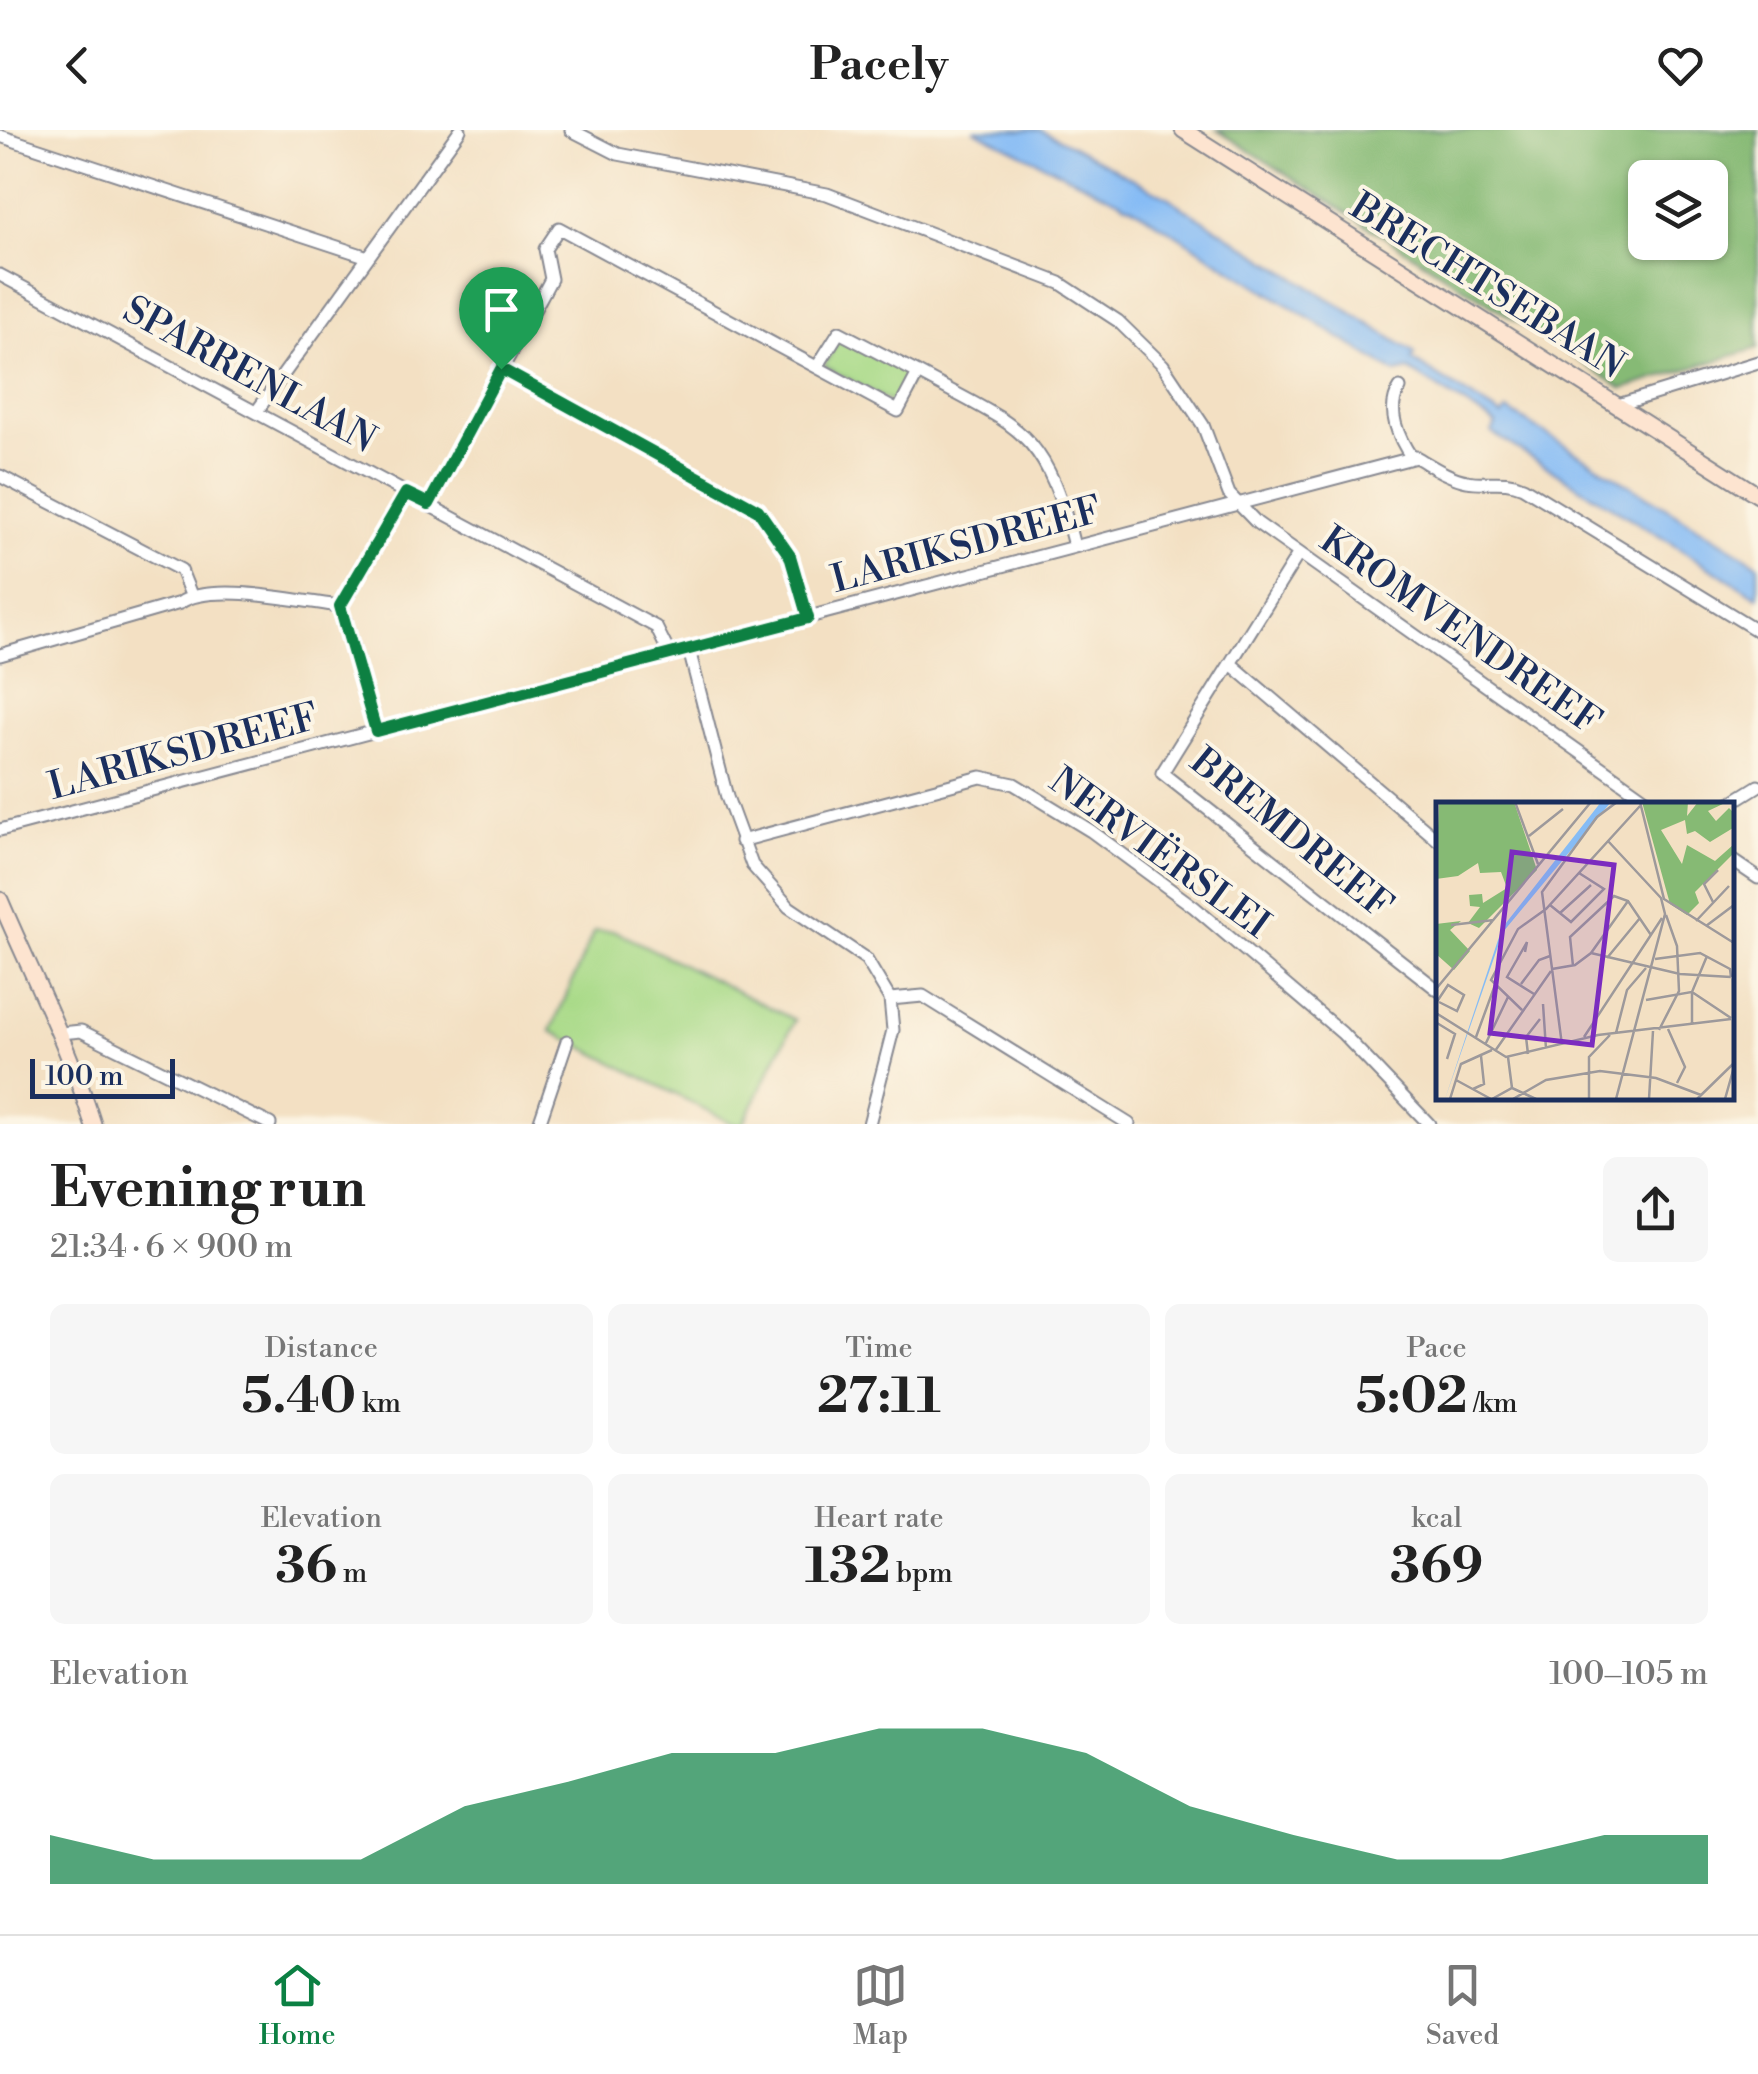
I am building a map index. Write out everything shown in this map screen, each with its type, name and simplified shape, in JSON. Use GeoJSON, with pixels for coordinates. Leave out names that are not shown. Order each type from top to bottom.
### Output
{"type":"FeatureCollection","features":[{"type":"Feature","properties":{"kind":"main road","name":"BRECHTSEBAAN"},"geometry":{"type":"LineString","coordinates":[[1183,130],[1758,495]]}},
{"type":"Feature","properties":{"kind":"main road"},"geometry":{"type":"LineString","coordinates":[[0,900],[61,1033],[93,1124]]}},
{"type":"Feature","properties":{"kind":"street"},"geometry":{"type":"LineString","coordinates":[[257,411],[460,130]]}},
{"type":"Feature","properties":{"kind":"street"},"geometry":{"type":"LineString","coordinates":[[571,130],[618,154],[827,194],[1060,283],[1118,321],[1163,366],[1203,424],[1230,494],[1237,502]]}},
{"type":"Feature","properties":{"kind":"street"},"geometry":{"type":"LineString","coordinates":[[0,136],[368,258]]}},
{"type":"Feature","properties":{"kind":"street"},"geometry":{"type":"LineString","coordinates":[[429,504],[550,278],[546,249],[559,228],[898,410],[918,374]]}},
{"type":"Feature","properties":{"kind":"street","name":"SPARRENLAAN"},"geometry":{"type":"LineString","coordinates":[[0,275],[656,627],[670,653]]}},
{"type":"Feature","properties":{"kind":"street"},"geometry":{"type":"LineString","coordinates":[[817,367],[839,332],[1003,419],[1035,446],[1055,476],[1074,546]]}},
{"type":"Feature","properties":{"kind":"street"},"geometry":{"type":"LineString","coordinates":[[1618,405],[1758,362]]}},
{"type":"Feature","properties":{"kind":"street"},"geometry":{"type":"LineString","coordinates":[[501,369],[758,510],[790,556],[808,618]]}},
{"type":"Feature","properties":{"kind":"street"},"geometry":{"type":"LineString","coordinates":[[1400,388],[1395,396],[1394,419],[1419,460],[1462,480],[1509,480],[1523,486],[1758,630]]}},
{"type":"Feature","properties":{"kind":"street","name":"LARIKSDREEF"},"geometry":{"type":"LineString","coordinates":[[0,830],[1237,502],[1419,460]]}},
{"type":"Feature","properties":{"kind":"street"},"geometry":{"type":"LineString","coordinates":[[0,476],[181,570],[191,596]]}},
{"type":"Feature","properties":{"kind":"street"},"geometry":{"type":"LineString","coordinates":[[376,731],[340,606],[406,493]]}},
{"type":"Feature","properties":{"kind":"street","name":"KROMVENDREEF"},"geometry":{"type":"LineString","coordinates":[[1237,502],[1257,523],[1636,799]]}},
{"type":"Feature","properties":{"kind":"street","name":"BREMDREEF"},"geometry":{"type":"LineString","coordinates":[[1299,553],[1162,773],[1436,988]]}},
{"type":"Feature","properties":{"kind":"street"},"geometry":{"type":"LineString","coordinates":[[0,655],[180,603],[191,596],[225,593],[340,606]]}},
{"type":"Feature","properties":{"kind":"street"},"geometry":{"type":"LineString","coordinates":[[689,650],[741,841],[766,885],[866,959],[890,999],[891,1042],[869,1124]]}},
{"type":"Feature","properties":{"kind":"street"},"geometry":{"type":"LineString","coordinates":[[1231,664],[1436,838]]}},
{"type":"Feature","properties":{"kind":"street","name":"NERVIËRSLEI"},"geometry":{"type":"LineString","coordinates":[[741,841],[980,777],[1014,784],[1092,831],[1194,907],[1342,1032],[1430,1124]]}},
{"type":"Feature","properties":{"kind":"street"},"geometry":{"type":"LineString","coordinates":[[1732,802],[1758,786]]}},
{"type":"Feature","properties":{"kind":"street"},"geometry":{"type":"LineString","coordinates":[[1733,861],[1758,878]]}},
{"type":"Feature","properties":{"kind":"street"},"geometry":{"type":"LineString","coordinates":[[890,999],[923,996],[1129,1124]]}},
{"type":"Feature","properties":{"kind":"street"},"geometry":{"type":"LineString","coordinates":[[61,1033],[81,1031],[270,1124]]}},
{"type":"Feature","properties":{"kind":"street"},"geometry":{"type":"LineString","coordinates":[[539,1124],[566,1041]]}},
{"type":"Feature","properties":{"kind":"green space"},"geometry":{"type":"Polygon","coordinates":[[[1217,130],[1758,130],[1758,348],[1623,389],[1217,130]]]}},
{"type":"Feature","properties":{"kind":"green space"},"geometry":{"type":"Polygon","coordinates":[[[840,336],[913,376],[895,405],[824,366],[840,336]]]}},
{"type":"Feature","properties":{"kind":"green space"},"geometry":{"type":"Polygon","coordinates":[[[594,931],[615,931],[795,1020],[743,1124],[734,1124],[551,1031],[594,931]]]}},
{"type":"Feature","properties":{"kind":"water"},"geometry":{"type":"Polygon","coordinates":[[[974,130],[1040,130],[1167,197],[1415,353],[1412,360],[1502,416],[1507,410],[1758,564],[1758,597],[1492,433],[1496,424],[1409,370],[1396,373],[1134,208],[974,130]]]}},
{"type":"Feature","properties":{"kind":"route"},"geometry":{"type":"LineString","coordinates":[[501,369],[758,510],[785,545],[808,618],[376,731],[340,606],[406,493],[429,504],[501,369]]}}]}
